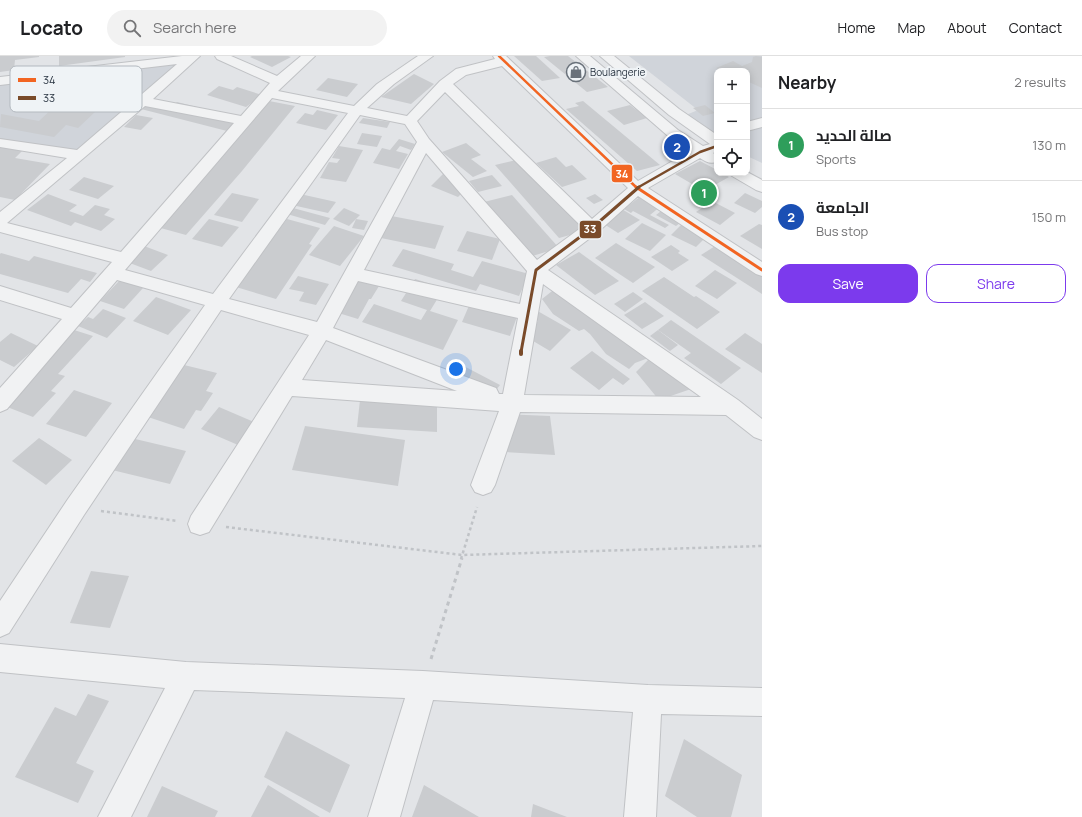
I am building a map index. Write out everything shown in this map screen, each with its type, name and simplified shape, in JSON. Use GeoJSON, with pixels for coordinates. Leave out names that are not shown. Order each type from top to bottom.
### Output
{"type":"FeatureCollection","features":[{"type":"Feature","properties":{"kind":"street"},"geometry":{"type":"LineString","coordinates":[[221,56],[274,88],[357,110],[410,121],[424,142],[536,270],[730,406],[762,431]]}},
{"type":"Feature","properties":{"kind":"street"},"geometry":{"type":"LineString","coordinates":[[4,392],[76,316],[274,88],[309,56]]}},
{"type":"Feature","properties":{"kind":"street"},"geometry":{"type":"LineString","coordinates":[[0,624],[76,507],[216,303],[357,110],[384,84],[427,56]]}},
{"type":"Feature","properties":{"kind":"street"},"geometry":{"type":"LineString","coordinates":[[582,56],[667,129],[713,144]]}},
{"type":"Feature","properties":{"kind":"street"},"geometry":{"type":"LineString","coordinates":[[606,56],[713,144]]}},
{"type":"Feature","properties":{"kind":"street"},"geometry":{"type":"LineString","coordinates":[[125,66],[192,58]]}},
{"type":"Feature","properties":{"kind":"street"},"geometry":{"type":"LineString","coordinates":[[142,100],[192,58]]}},
{"type":"Feature","properties":{"kind":"street"},"geometry":{"type":"LineString","coordinates":[[410,121],[445,84],[461,72],[501,58],[637,188],[762,270]]}},
{"type":"Feature","properties":{"kind":"street"},"geometry":{"type":"LineString","coordinates":[[0,81],[10,80]]}},
{"type":"Feature","properties":{"kind":"street"},"geometry":{"type":"LineString","coordinates":[[445,84],[592,228]]}},
{"type":"Feature","properties":{"kind":"street"},"geometry":{"type":"LineString","coordinates":[[142,101],[245,121]]}},
{"type":"Feature","properties":{"kind":"street"},"geometry":{"type":"LineString","coordinates":[[129,112],[80,155],[2,219],[216,303],[322,332],[512,403]]}},
{"type":"Feature","properties":{"kind":"street"},"geometry":{"type":"LineString","coordinates":[[750,127],[762,122]]}},
{"type":"Feature","properties":{"kind":"street"},"geometry":{"type":"LineString","coordinates":[[750,130],[760,138]]}},
{"type":"Feature","properties":{"kind":"street"},"geometry":{"type":"LineString","coordinates":[[200,524],[322,332],[424,142]]}},
{"type":"Feature","properties":{"kind":"street"},"geometry":{"type":"LineString","coordinates":[[0,143],[80,155]]}},
{"type":"Feature","properties":{"kind":"street"},"geometry":{"type":"LineString","coordinates":[[484,485],[512,403],[536,270],[592,228],[637,188],[713,144]]}},
{"type":"Feature","properties":{"kind":"street"},"geometry":{"type":"LineString","coordinates":[[742,176],[762,187]]}},
{"type":"Feature","properties":{"kind":"street"},"geometry":{"type":"LineString","coordinates":[[353,274],[528,313]]}},
{"type":"Feature","properties":{"kind":"street"},"geometry":{"type":"LineString","coordinates":[[0,293],[76,316]]}},
{"type":"Feature","properties":{"kind":"street"},"geometry":{"type":"LineString","coordinates":[[286,388],[512,403],[730,406]]}},
{"type":"Feature","properties":{"kind":"street"},"geometry":{"type":"LineString","coordinates":[[0,658],[186,676],[423,685],[648,698],[762,702]]}},
{"type":"Feature","properties":{"kind":"street"},"geometry":{"type":"LineString","coordinates":[[114,817],[186,676]]}},
{"type":"Feature","properties":{"kind":"street"},"geometry":{"type":"LineString","coordinates":[[384,817],[423,685]]}},
{"type":"Feature","properties":{"kind":"street"},"geometry":{"type":"LineString","coordinates":[[640,817],[648,698]]}},
{"type":"Feature","properties":{"kind":"path"},"geometry":{"type":"LineString","coordinates":[[423,685],[484,485]]}},
{"type":"Feature","properties":{"kind":"path"},"geometry":{"type":"LineString","coordinates":[[76,507],[200,524],[462,555],[762,546]]}},
{"type":"Feature","properties":{"kind":"shaded area"},"geometry":{"type":"Polygon","coordinates":[[[629,56],[762,56],[762,163],[750,157],[750,68],[714,68],[714,134],[686,115],[698,110],[629,56]]]}},
{"type":"Feature","properties":{"kind":"shaded area"},"geometry":{"type":"Polygon","coordinates":[[[189,59],[142,100],[142,66],[129,66],[189,59]]]}},
{"type":"Feature","properties":{"kind":"shaded area"},"geometry":{"type":"Polygon","coordinates":[[[10,80],[10,112],[129,112],[80,155],[0,143],[0,81],[10,80]]]}},
{"type":"Feature","properties":{"kind":"building"},"geometry":{"type":"Polygon","coordinates":[[[0,56],[39,56],[15,60],[14,66],[10,66],[10,71],[0,72],[0,56]]]}},
{"type":"Feature","properties":{"kind":"building"},"geometry":{"type":"Polygon","coordinates":[[[59,56],[125,56],[125,57],[59,66],[59,56]]]}},
{"type":"Feature","properties":{"kind":"building"},"geometry":{"type":"Polygon","coordinates":[[[514,56],[536,56],[560,78],[542,81],[514,56]]]}},
{"type":"Feature","properties":{"kind":"building","name":"Boulangerie"},"geometry":{"type":"Polygon","coordinates":[[[568,56],[608,87],[587,92],[544,57],[568,56]]]}},
{"type":"Feature","properties":{"kind":"building"},"geometry":{"type":"Polygon","coordinates":[[[250,57],[291,57],[272,67],[250,57]]]}},
{"type":"Feature","properties":{"kind":"building"},"geometry":{"type":"Polygon","coordinates":[[[753,57],[762,57],[762,88],[750,82],[750,68],[716,68],[733,61],[742,66],[752,62],[753,57]]]}},
{"type":"Feature","properties":{"kind":"building"},"geometry":{"type":"Polygon","coordinates":[[[414,74],[434,84],[411,104],[381,97],[414,74]]]}},
{"type":"Feature","properties":{"kind":"building"},"geometry":{"type":"Polygon","coordinates":[[[328,78],[358,84],[347,97],[316,90],[328,78]]]}},
{"type":"Feature","properties":{"kind":"building"},"geometry":{"type":"Polygon","coordinates":[[[219,86],[233,90],[237,87],[262,95],[246,107],[207,95],[219,86]]]}},
{"type":"Feature","properties":{"kind":"building"},"geometry":{"type":"Polygon","coordinates":[[[269,101],[295,106],[242,171],[186,235],[157,227],[214,166],[269,101]]]}},
{"type":"Feature","properties":{"kind":"building"},"geometry":{"type":"Polygon","coordinates":[[[583,101],[660,165],[637,171],[566,109],[579,106],[575,103],[583,101]]]}},
{"type":"Feature","properties":{"kind":"building"},"geometry":{"type":"Polygon","coordinates":[[[177,102],[241,118],[227,131],[142,108],[147,104],[168,109],[177,102]]]}},
{"type":"Feature","properties":{"kind":"building"},"geometry":{"type":"Polygon","coordinates":[[[630,105],[647,118],[624,125],[607,111],[630,105]]]}},
{"type":"Feature","properties":{"kind":"building"},"geometry":{"type":"Polygon","coordinates":[[[705,105],[714,113],[703,116],[693,108],[705,105]]]}},
{"type":"Feature","properties":{"kind":"building"},"geometry":{"type":"Polygon","coordinates":[[[317,110],[338,115],[326,130],[296,123],[305,113],[313,115],[317,110]]]}},
{"type":"Feature","properties":{"kind":"building"},"geometry":{"type":"Polygon","coordinates":[[[49,112],[95,112],[78,128],[66,125],[54,137],[0,127],[1,114],[39,121],[49,112]]]}},
{"type":"Feature","properties":{"kind":"building"},"geometry":{"type":"Polygon","coordinates":[[[136,115],[153,118],[141,130],[124,127],[136,115]]]}},
{"type":"Feature","properties":{"kind":"building"},"geometry":{"type":"Polygon","coordinates":[[[363,118],[390,122],[387,128],[359,123],[363,118]]]}},
{"type":"Feature","properties":{"kind":"building"},"geometry":{"type":"Polygon","coordinates":[[[362,133],[382,136],[377,147],[357,144],[362,133]]]}},
{"type":"Feature","properties":{"kind":"building"},"geometry":{"type":"Polygon","coordinates":[[[0,138],[10,140],[6,144],[26,147],[15,158],[50,164],[15,200],[0,197],[0,138]]]}},
{"type":"Feature","properties":{"kind":"building"},"geometry":{"type":"Polygon","coordinates":[[[399,139],[415,144],[411,150],[400,146],[396,151],[408,154],[399,169],[373,163],[382,148],[390,150],[399,139]]]}},
{"type":"Feature","properties":{"kind":"building"},"geometry":{"type":"Polygon","coordinates":[[[466,143],[481,155],[471,159],[487,171],[473,177],[442,152],[466,143]]]}},
{"type":"Feature","properties":{"kind":"building"},"geometry":{"type":"Polygon","coordinates":[[[339,146],[363,150],[346,182],[320,178],[329,162],[337,163],[340,159],[332,158],[339,146]]]}},
{"type":"Feature","properties":{"kind":"building"},"geometry":{"type":"Polygon","coordinates":[[[556,157],[566,167],[572,165],[587,179],[562,187],[536,163],[556,157]]]}},
{"type":"Feature","properties":{"kind":"building"},"geometry":{"type":"Polygon","coordinates":[[[520,159],[585,231],[559,238],[495,165],[520,159]]]}},
{"type":"Feature","properties":{"kind":"building"},"geometry":{"type":"Polygon","coordinates":[[[700,161],[714,168],[714,176],[729,177],[704,191],[675,174],[700,161]]]}},
{"type":"Feature","properties":{"kind":"building"},"geometry":{"type":"Polygon","coordinates":[[[446,171],[469,186],[458,197],[431,186],[446,171]]]}},
{"type":"Feature","properties":{"kind":"building"},"geometry":{"type":"Polygon","coordinates":[[[492,175],[502,186],[478,192],[469,181],[492,175]]]}},
{"type":"Feature","properties":{"kind":"building"},"geometry":{"type":"Polygon","coordinates":[[[84,177],[114,186],[98,199],[69,190],[84,177]]]}},
{"type":"Feature","properties":{"kind":"building"},"geometry":{"type":"Polygon","coordinates":[[[232,193],[259,199],[242,222],[214,215],[232,193]]]}},
{"type":"Feature","properties":{"kind":"building"},"geometry":{"type":"Polygon","coordinates":[[[745,193],[762,201],[762,207],[755,213],[734,203],[745,193]]]}},
{"type":"Feature","properties":{"kind":"building"},"geometry":{"type":"Polygon","coordinates":[[[48,194],[77,205],[69,211],[83,216],[95,205],[110,209],[104,215],[115,219],[101,231],[75,222],[71,226],[27,210],[48,194]]]}},
{"type":"Feature","properties":{"kind":"building"},"geometry":{"type":"Polygon","coordinates":[[[300,194],[336,202],[328,213],[292,205],[300,194]]]}},
{"type":"Feature","properties":{"kind":"building"},"geometry":{"type":"Polygon","coordinates":[[[595,194],[603,200],[594,204],[586,198],[595,194]]]}},
{"type":"Feature","properties":{"kind":"building"},"geometry":{"type":"Polygon","coordinates":[[[512,195],[559,248],[529,257],[484,202],[512,195]]]}},
{"type":"Feature","properties":{"kind":"building"},"geometry":{"type":"Polygon","coordinates":[[[641,196],[661,206],[650,215],[669,225],[665,228],[633,211],[631,213],[624,209],[641,196]]]}},
{"type":"Feature","properties":{"kind":"building"},"geometry":{"type":"Polygon","coordinates":[[[712,201],[735,213],[720,225],[696,212],[712,201]]]}},
{"type":"Feature","properties":{"kind":"building"},"geometry":{"type":"Polygon","coordinates":[[[615,205],[640,220],[618,233],[593,217],[615,205]]]}},
{"type":"Feature","properties":{"kind":"building"},"geometry":{"type":"Polygon","coordinates":[[[293,208],[330,218],[325,225],[287,214],[293,208]]]}},
{"type":"Feature","properties":{"kind":"building"},"geometry":{"type":"Polygon","coordinates":[[[344,208],[360,215],[349,226],[333,219],[344,208]]]}},
{"type":"Feature","properties":{"kind":"building"},"geometry":{"type":"Polygon","coordinates":[[[665,208],[685,219],[676,226],[656,215],[665,208]]]}},
{"type":"Feature","properties":{"kind":"building"},"geometry":{"type":"Polygon","coordinates":[[[386,215],[444,226],[435,249],[376,237],[386,215]]]}},
{"type":"Feature","properties":{"kind":"building"},"geometry":{"type":"Polygon","coordinates":[[[209,219],[239,227],[222,247],[192,239],[209,219]]]}},
{"type":"Feature","properties":{"kind":"building"},"geometry":{"type":"Polygon","coordinates":[[[287,219],[320,228],[309,244],[312,245],[276,299],[236,287],[287,219]]]}},
{"type":"Feature","properties":{"kind":"building"},"geometry":{"type":"Polygon","coordinates":[[[356,219],[368,221],[364,230],[352,228],[356,219]]]}},
{"type":"Feature","properties":{"kind":"building"},"geometry":{"type":"Polygon","coordinates":[[[685,221],[710,233],[696,247],[671,235],[685,221]]]}},
{"type":"Feature","properties":{"kind":"building"},"geometry":{"type":"Polygon","coordinates":[[[642,223],[666,235],[650,251],[625,239],[642,223]]]}},
{"type":"Feature","properties":{"kind":"building"},"geometry":{"type":"Polygon","coordinates":[[[759,224],[762,225],[762,249],[740,236],[759,224]]]}},
{"type":"Feature","properties":{"kind":"building"},"geometry":{"type":"Polygon","coordinates":[[[334,226],[364,236],[340,266],[309,255],[334,226]]]}},
{"type":"Feature","properties":{"kind":"building"},"geometry":{"type":"Polygon","coordinates":[[[467,231],[500,239],[492,260],[457,251],[467,231]]]}},
{"type":"Feature","properties":{"kind":"building"},"geometry":{"type":"Polygon","coordinates":[[[723,241],[762,265],[762,294],[701,255],[723,241]]]}},
{"type":"Feature","properties":{"kind":"building"},"geometry":{"type":"Polygon","coordinates":[[[616,243],[655,267],[633,283],[595,258],[616,243]]]}},
{"type":"Feature","properties":{"kind":"building"},"geometry":{"type":"Polygon","coordinates":[[[671,245],[680,251],[678,253],[689,260],[672,271],[651,257],[671,245]]]}},
{"type":"Feature","properties":{"kind":"building"},"geometry":{"type":"Polygon","coordinates":[[[144,246],[168,255],[151,271],[127,262],[144,246]]]}},
{"type":"Feature","properties":{"kind":"building"},"geometry":{"type":"Polygon","coordinates":[[[403,249],[454,264],[451,270],[473,277],[482,261],[529,274],[519,296],[480,284],[476,291],[392,266],[403,249]]]}},
{"type":"Feature","properties":{"kind":"building"},"geometry":{"type":"Polygon","coordinates":[[[579,252],[619,281],[595,295],[556,265],[579,252]]]}},
{"type":"Feature","properties":{"kind":"building"},"geometry":{"type":"Polygon","coordinates":[[[1,253],[29,261],[34,256],[97,273],[90,282],[81,279],[68,293],[0,274],[1,253]]]}},
{"type":"Feature","properties":{"kind":"building"},"geometry":{"type":"Polygon","coordinates":[[[715,270],[737,283],[717,299],[695,286],[715,270]]]}},
{"type":"Feature","properties":{"kind":"building"},"geometry":{"type":"Polygon","coordinates":[[[298,276],[329,284],[316,305],[299,301],[304,292],[289,289],[298,276]]]}},
{"type":"Feature","properties":{"kind":"building"},"geometry":{"type":"Polygon","coordinates":[[[664,277],[720,312],[697,329],[642,291],[664,277]]]}},
{"type":"Feature","properties":{"kind":"building"},"geometry":{"type":"Polygon","coordinates":[[[353,278],[379,286],[371,299],[369,299],[358,319],[332,311],[353,278]]]}},
{"type":"Feature","properties":{"kind":"building"},"geometry":{"type":"Polygon","coordinates":[[[415,279],[444,288],[430,311],[458,320],[443,350],[362,322],[374,304],[421,320],[427,310],[401,301],[415,279]]]}},
{"type":"Feature","properties":{"kind":"building"},"geometry":{"type":"Polygon","coordinates":[[[120,280],[143,288],[124,309],[100,301],[120,280]]]}},
{"type":"Feature","properties":{"kind":"building"},"geometry":{"type":"Polygon","coordinates":[[[556,288],[642,342],[654,356],[698,383],[691,389],[659,400],[636,372],[651,357],[635,363],[629,369],[606,354],[590,334],[584,329],[579,331],[553,314],[542,299],[556,288]]]}},
{"type":"Feature","properties":{"kind":"building"},"geometry":{"type":"Polygon","coordinates":[[[633,292],[643,299],[625,312],[614,304],[633,292]]]}},
{"type":"Feature","properties":{"kind":"building"},"geometry":{"type":"Polygon","coordinates":[[[156,297],[191,310],[168,335],[133,321],[156,297]]]}},
{"type":"Feature","properties":{"kind":"building"},"geometry":{"type":"Polygon","coordinates":[[[471,301],[518,314],[510,336],[462,322],[471,301]]]}},
{"type":"Feature","properties":{"kind":"building"},"geometry":{"type":"Polygon","coordinates":[[[645,302],[664,316],[642,329],[624,315],[645,302]]]}},
{"type":"Feature","properties":{"kind":"building"},"geometry":{"type":"Polygon","coordinates":[[[103,309],[126,318],[107,338],[78,326],[88,317],[93,319],[103,309]]]}},
{"type":"Feature","properties":{"kind":"building"},"geometry":{"type":"Polygon","coordinates":[[[534,309],[571,330],[550,351],[523,335],[538,321],[527,315],[534,309]]]}},
{"type":"Feature","properties":{"kind":"building"},"geometry":{"type":"Polygon","coordinates":[[[671,320],[741,368],[721,384],[684,358],[691,353],[658,330],[671,320]]]}},
{"type":"Feature","properties":{"kind":"building"},"geometry":{"type":"Polygon","coordinates":[[[74,330],[93,336],[58,374],[65,376],[51,391],[56,393],[33,417],[2,405],[74,330]]]}},
{"type":"Feature","properties":{"kind":"building"},"geometry":{"type":"Polygon","coordinates":[[[658,330],[678,345],[670,351],[650,336],[658,330]]]}},
{"type":"Feature","properties":{"kind":"building"},"geometry":{"type":"Polygon","coordinates":[[[11,333],[38,346],[14,367],[0,360],[0,342],[11,333]]]}},
{"type":"Feature","properties":{"kind":"building"},"geometry":{"type":"Polygon","coordinates":[[[745,333],[762,344],[762,373],[725,349],[745,333]]]}},
{"type":"Feature","properties":{"kind":"building"},"geometry":{"type":"Polygon","coordinates":[[[592,351],[630,379],[623,385],[613,378],[599,390],[570,368],[592,351]]]}},
{"type":"Feature","properties":{"kind":"building"},"geometry":{"type":"Polygon","coordinates":[[[458,363],[500,385],[492,395],[450,373],[458,363]]]}},
{"type":"Feature","properties":{"kind":"building"},"geometry":{"type":"Polygon","coordinates":[[[184,365],[217,373],[206,391],[213,393],[201,411],[196,410],[184,429],[148,417],[184,365]]]}},
{"type":"Feature","properties":{"kind":"building"},"geometry":{"type":"Polygon","coordinates":[[[74,390],[112,403],[86,437],[46,424],[74,390]]]}},
{"type":"Feature","properties":{"kind":"building"},"geometry":{"type":"Polygon","coordinates":[[[361,391],[437,395],[437,432],[357,427],[361,391]]]}},
{"type":"Feature","properties":{"kind":"building"},"geometry":{"type":"Polygon","coordinates":[[[219,407],[254,422],[238,445],[201,429],[219,407]]]}},
{"type":"Feature","properties":{"kind":"building"},"geometry":{"type":"Polygon","coordinates":[[[502,414],[550,416],[555,455],[505,452],[502,414]]]}},
{"type":"Feature","properties":{"kind":"building"},"geometry":{"type":"Polygon","coordinates":[[[305,426],[405,440],[398,486],[292,470],[305,426]]]}},
{"type":"Feature","properties":{"kind":"building"},"geometry":{"type":"Polygon","coordinates":[[[39,438],[72,460],[46,485],[12,461],[39,438]]]}},
{"type":"Feature","properties":{"kind":"building"},"geometry":{"type":"Polygon","coordinates":[[[131,438],[186,451],[170,484],[112,470],[131,438]]]}},
{"type":"Feature","properties":{"kind":"building"},"geometry":{"type":"Polygon","coordinates":[[[91,571],[129,576],[110,628],[70,623],[91,571]]]}},
{"type":"Feature","properties":{"kind":"building"},"geometry":{"type":"Polygon","coordinates":[[[88,694],[109,701],[76,763],[94,771],[78,803],[15,777],[55,707],[76,716],[88,694]]]}},
{"type":"Feature","properties":{"kind":"building"},"geometry":{"type":"Polygon","coordinates":[[[286,731],[350,765],[330,813],[264,777],[286,731]]]}},
{"type":"Feature","properties":{"kind":"building"},"geometry":{"type":"Polygon","coordinates":[[[684,739],[742,775],[731,817],[697,817],[665,796],[684,739]]]}},
{"type":"Feature","properties":{"kind":"building"},"geometry":{"type":"Polygon","coordinates":[[[268,785],[320,817],[251,817],[268,785]]]}},
{"type":"Feature","properties":{"kind":"building"},"geometry":{"type":"Polygon","coordinates":[[[424,785],[479,817],[412,817],[424,785]]]}},
{"type":"Feature","properties":{"kind":"building"},"geometry":{"type":"Polygon","coordinates":[[[162,786],[218,811],[215,817],[147,817],[162,786]]]}},
{"type":"Feature","properties":{"kind":"building"},"geometry":{"type":"Polygon","coordinates":[[[533,804],[567,817],[531,817],[533,804]]]}},
{"type":"Feature","properties":{"kind":"transit line","name":"34"},"geometry":{"type":"LineString","coordinates":[[499,56],[637,188],[762,270]]}},
{"type":"Feature","properties":{"kind":"transit line","name":"33"},"geometry":{"type":"LineString","coordinates":[[521,354],[536,270],[592,228],[637,188],[700,152],[714,147]]}},
{"type":"Feature","properties":{"kind":"place","name":"Boulangerie"},"geometry":{"type":"Point","coordinates":[576,72]}},
{"type":"Feature","properties":{"kind":"place","name":"الجامعة"},"geometry":{"type":"Point","coordinates":[677,147]}},
{"type":"Feature","properties":{"kind":"place","name":"صالة الحديد"},"geometry":{"type":"Point","coordinates":[704,193]}}]}
